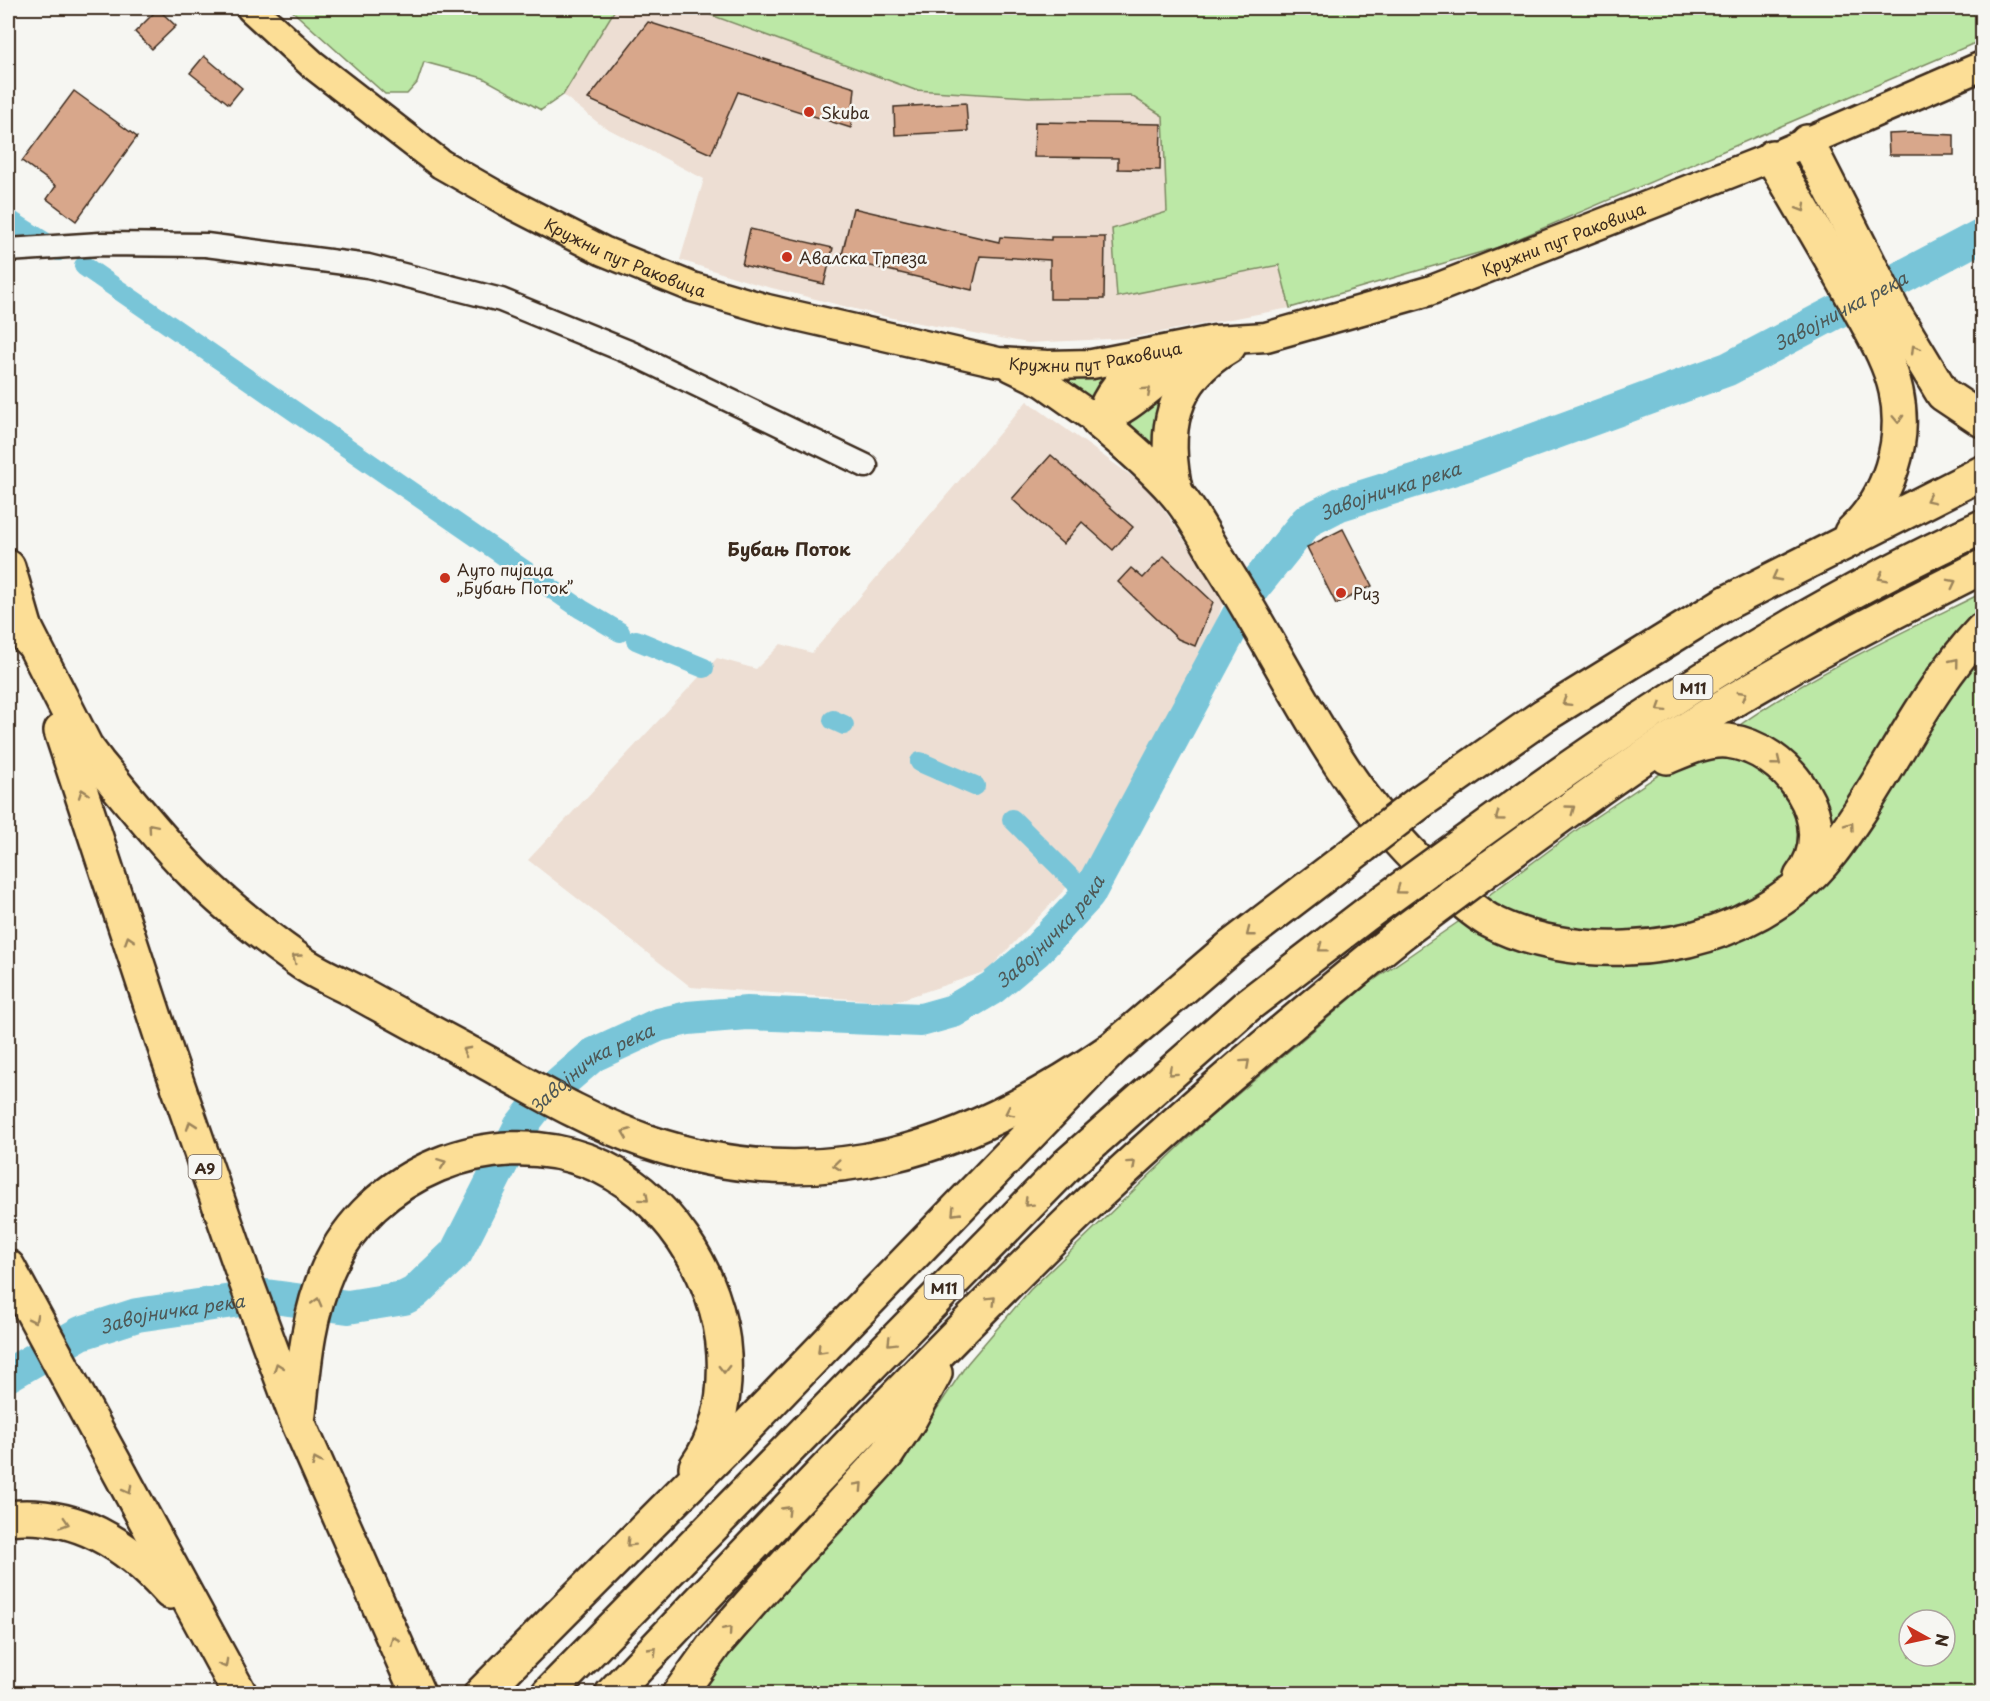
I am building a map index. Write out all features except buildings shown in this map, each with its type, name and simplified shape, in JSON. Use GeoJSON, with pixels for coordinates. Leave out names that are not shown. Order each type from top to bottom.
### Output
{"type":"FeatureCollection","features":[{"type":"Feature","properties":{"kind":"highway"},"geometry":{"type":"LineString","coordinates":[[1807,142],[1849,259],[1881,320],[1943,394],[1983,420]]}},
{"type":"Feature","properties":{"kind":"highway"},"geometry":{"type":"LineString","coordinates":[[1772,157],[1849,259]]}},
{"type":"Feature","properties":{"kind":"highway"},"geometry":{"type":"LineString","coordinates":[[1828,550],[1853,531],[1873,508],[1888,481],[1897,452],[1899,422],[1896,391],[1886,362],[1881,320]]}},
{"type":"Feature","properties":{"kind":"highway"},"geometry":{"type":"LineString","coordinates":[[1176,493],[1168,449],[1173,413],[1195,373],[1229,346]]}},
{"type":"Feature","properties":{"kind":"highway"},"geometry":{"type":"LineString","coordinates":[[1098,421],[1176,493],[1257,620],[1323,739],[1345,774],[1390,834],[1411,857],[1491,921],[1542,939],[1581,947],[1649,947],[1693,940],[1730,928],[1782,898],[1826,860],[1879,782],[1945,674],[1983,630]]}},
{"type":"Feature","properties":{"kind":"highway"},"geometry":{"type":"LineString","coordinates":[[481,1694],[731,1443],[1113,1049],[1232,946],[1420,802],[1543,716],[1615,670],[1726,603],[1983,474]]}},
{"type":"Feature","properties":{"kind":"highway","name":"M11"},"geometry":{"type":"LineString","coordinates":[[548,1694],[1067,1165],[1248,1005],[1369,912],[1464,843],[1596,750],[1726,665],[1789,627],[1934,549],[1983,527]]}},
{"type":"Feature","properties":{"kind":"highway","name":"A9"},"geometry":{"type":"LineString","coordinates":[[8,567],[22,621],[85,798],[118,909],[221,1211],[298,1422],[418,1694]]}},
{"type":"Feature","properties":{"kind":"highway","name":"M11"},"geometry":{"type":"LineString","coordinates":[[612,1694],[1061,1230],[1287,1026],[1403,932],[1678,734],[1763,683],[1885,616],[1983,567]]}},
{"type":"Feature","properties":{"kind":"highway"},"geometry":{"type":"LineString","coordinates":[[22,621],[86,747],[179,859],[228,906],[301,962],[582,1113],[646,1141],[716,1160],[788,1167],[860,1163],[895,1156],[987,1123],[1072,1077],[1113,1049]]}},
{"type":"Feature","properties":{"kind":"highway"},"geometry":{"type":"LineString","coordinates":[[1606,784],[1687,748],[1713,742],[1746,745],[1772,757],[1784,767],[1800,788],[1812,812],[1815,835],[1809,864],[1782,898]]}},
{"type":"Feature","properties":{"kind":"highway"},"geometry":{"type":"LineString","coordinates":[[298,1422],[308,1343],[319,1294],[329,1267],[344,1241],[376,1203],[402,1183],[430,1168],[479,1153],[532,1150],[571,1156],[597,1165],[633,1188],[680,1235],[704,1276],[719,1319],[725,1369],[718,1419],[708,1450],[671,1502]]}},
{"type":"Feature","properties":{"kind":"highway"},"geometry":{"type":"LineString","coordinates":[[8,1267],[240,1694]]}},
{"type":"Feature","properties":{"kind":"highway"},"geometry":{"type":"LineString","coordinates":[[679,1694],[743,1613],[887,1454],[910,1419],[951,1342]]}},
{"type":"Feature","properties":{"kind":"highway"},"geometry":{"type":"LineString","coordinates":[[8,1518],[30,1516],[54,1519],[102,1536],[124,1548],[143,1563],[207,1634]]}},
{"type":"Feature","properties":{"kind":"main road","name":"Кружни пут Раковица"},"geometry":{"type":"LineString","coordinates":[[251,8],[312,64],[441,164],[515,206],[603,251],[644,269],[723,297],[820,323],[998,362],[1076,365],[1157,353],[1215,340],[1266,336],[1429,291],[1772,157],[1983,66]]}},
{"type":"Feature","properties":{"kind":"main road"},"geometry":{"type":"LineString","coordinates":[[1098,421],[1132,405],[1181,363],[1266,336]]}},
{"type":"Feature","properties":{"kind":"main road"},"geometry":{"type":"LineString","coordinates":[[1098,421],[1106,399],[1125,375],[1157,353]]}},
{"type":"Feature","properties":{"kind":"main road"},"geometry":{"type":"LineString","coordinates":[[998,362],[1044,383],[1098,421]]}},
{"type":"Feature","properties":{"kind":"street"},"geometry":{"type":"LineString","coordinates":[[8,250],[100,244],[206,245],[368,266],[501,300],[631,353],[866,466]]}},
{"type":"Feature","properties":{"kind":"shaded area"},"geometry":{"type":"Polygon","coordinates":[[[616,8],[692,8],[915,90],[1029,97],[1130,95],[1163,116],[1167,212],[1280,265],[1290,308],[1129,338],[1028,343],[887,317],[756,284],[680,260],[704,179],[601,125],[563,95],[616,8]]]}},
{"type":"Feature","properties":{"kind":"shaded area"},"geometry":{"type":"Polygon","coordinates":[[[1027,401],[1151,490],[1224,600],[1217,620],[1146,756],[1115,827],[1089,864],[987,971],[894,1002],[691,987],[528,860],[717,658],[756,669],[781,644],[812,653],[1027,401]]]}},
{"type":"Feature","properties":{"kind":"green space"},"geometry":{"type":"Polygon","coordinates":[[[289,8],[616,8],[563,95],[541,110],[483,78],[424,62],[417,83],[407,94],[385,94],[289,8]]]}},
{"type":"Feature","properties":{"kind":"green space"},"geometry":{"type":"Polygon","coordinates":[[[692,8],[1982,8],[1982,40],[1499,247],[1290,308],[1279,265],[1117,297],[1112,229],[1167,212],[1163,116],[1130,95],[1029,97],[915,90],[692,8]]]}},
{"type":"Feature","properties":{"kind":"green space"},"geometry":{"type":"Polygon","coordinates":[[[1123,369],[1097,401],[1066,380],[1068,375],[1123,369]]]}},
{"type":"Feature","properties":{"kind":"green space"},"geometry":{"type":"Polygon","coordinates":[[[1183,373],[1160,458],[1125,423],[1183,373]]]}},
{"type":"Feature","properties":{"kind":"green space"},"geometry":{"type":"Polygon","coordinates":[[[1982,593],[1982,609],[1966,622],[1833,828],[1821,793],[1737,727],[1795,689],[1826,672],[1982,593]]]}},
{"type":"Feature","properties":{"kind":"green space"},"geometry":{"type":"Polygon","coordinates":[[[1982,653],[1982,1693],[696,1694],[755,1620],[841,1532],[920,1434],[967,1364],[1030,1290],[1206,1121],[1368,984],[1464,918],[1534,949],[1773,921],[1953,686],[1982,653]]]}},
{"type":"Feature","properties":{"kind":"green space"},"geometry":{"type":"Polygon","coordinates":[[[1724,752],[1778,777],[1805,825],[1794,870],[1745,910],[1643,937],[1542,926],[1482,900],[1585,824],[1663,772],[1724,752]]]}},
{"type":"Feature","properties":{"kind":"waterway"},"geometry":{"type":"LineString","coordinates":[[8,219],[59,251]]}},
{"type":"Feature","properties":{"kind":"waterway","name":"Завојничка река"},"geometry":{"type":"LineString","coordinates":[[8,1375],[81,1333],[137,1315],[266,1296],[348,1307],[404,1298],[414,1293],[456,1253],[520,1127],[542,1099],[593,1055],[658,1025],[688,1018],[747,1013],[921,1020],[953,1011],[992,988],[1036,951],[1088,895],[1253,588],[1307,521],[1340,504],[1474,462],[1728,369],[1982,235]]}},
{"type":"Feature","properties":{"kind":"waterway"},"geometry":{"type":"LineString","coordinates":[[84,266],[581,609],[620,632]]}},
{"type":"Feature","properties":{"kind":"waterway"},"geometry":{"type":"LineString","coordinates":[[636,640],[704,668]]}},
{"type":"Feature","properties":{"kind":"waterway"},"geometry":{"type":"LineString","coordinates":[[833,720],[844,725]]}},
{"type":"Feature","properties":{"kind":"waterway"},"geometry":{"type":"LineString","coordinates":[[920,762],[975,786]]}},
{"type":"Feature","properties":{"kind":"waterway"},"geometry":{"type":"LineString","coordinates":[[1012,819],[1088,895]]}},
{"type":"Feature","properties":{"kind":"place","name":"Skuba"},"geometry":{"type":"Point","coordinates":[809,112]}},
{"type":"Feature","properties":{"kind":"place","name":"Авалска Трпеза"},"geometry":{"type":"Point","coordinates":[787,257]}},
{"type":"Feature","properties":{"kind":"place","name":"Ауто пијаца „Бубањ Поток”"},"geometry":{"type":"Point","coordinates":[445,578]}},
{"type":"Feature","properties":{"kind":"place","name":"Риз"},"geometry":{"type":"Point","coordinates":[1341,593]}},
{"type":"Feature","properties":{"kind":"district","name":"Бубањ Поток"},"geometry":{"type":"Point","coordinates":[789,548]}}]}
